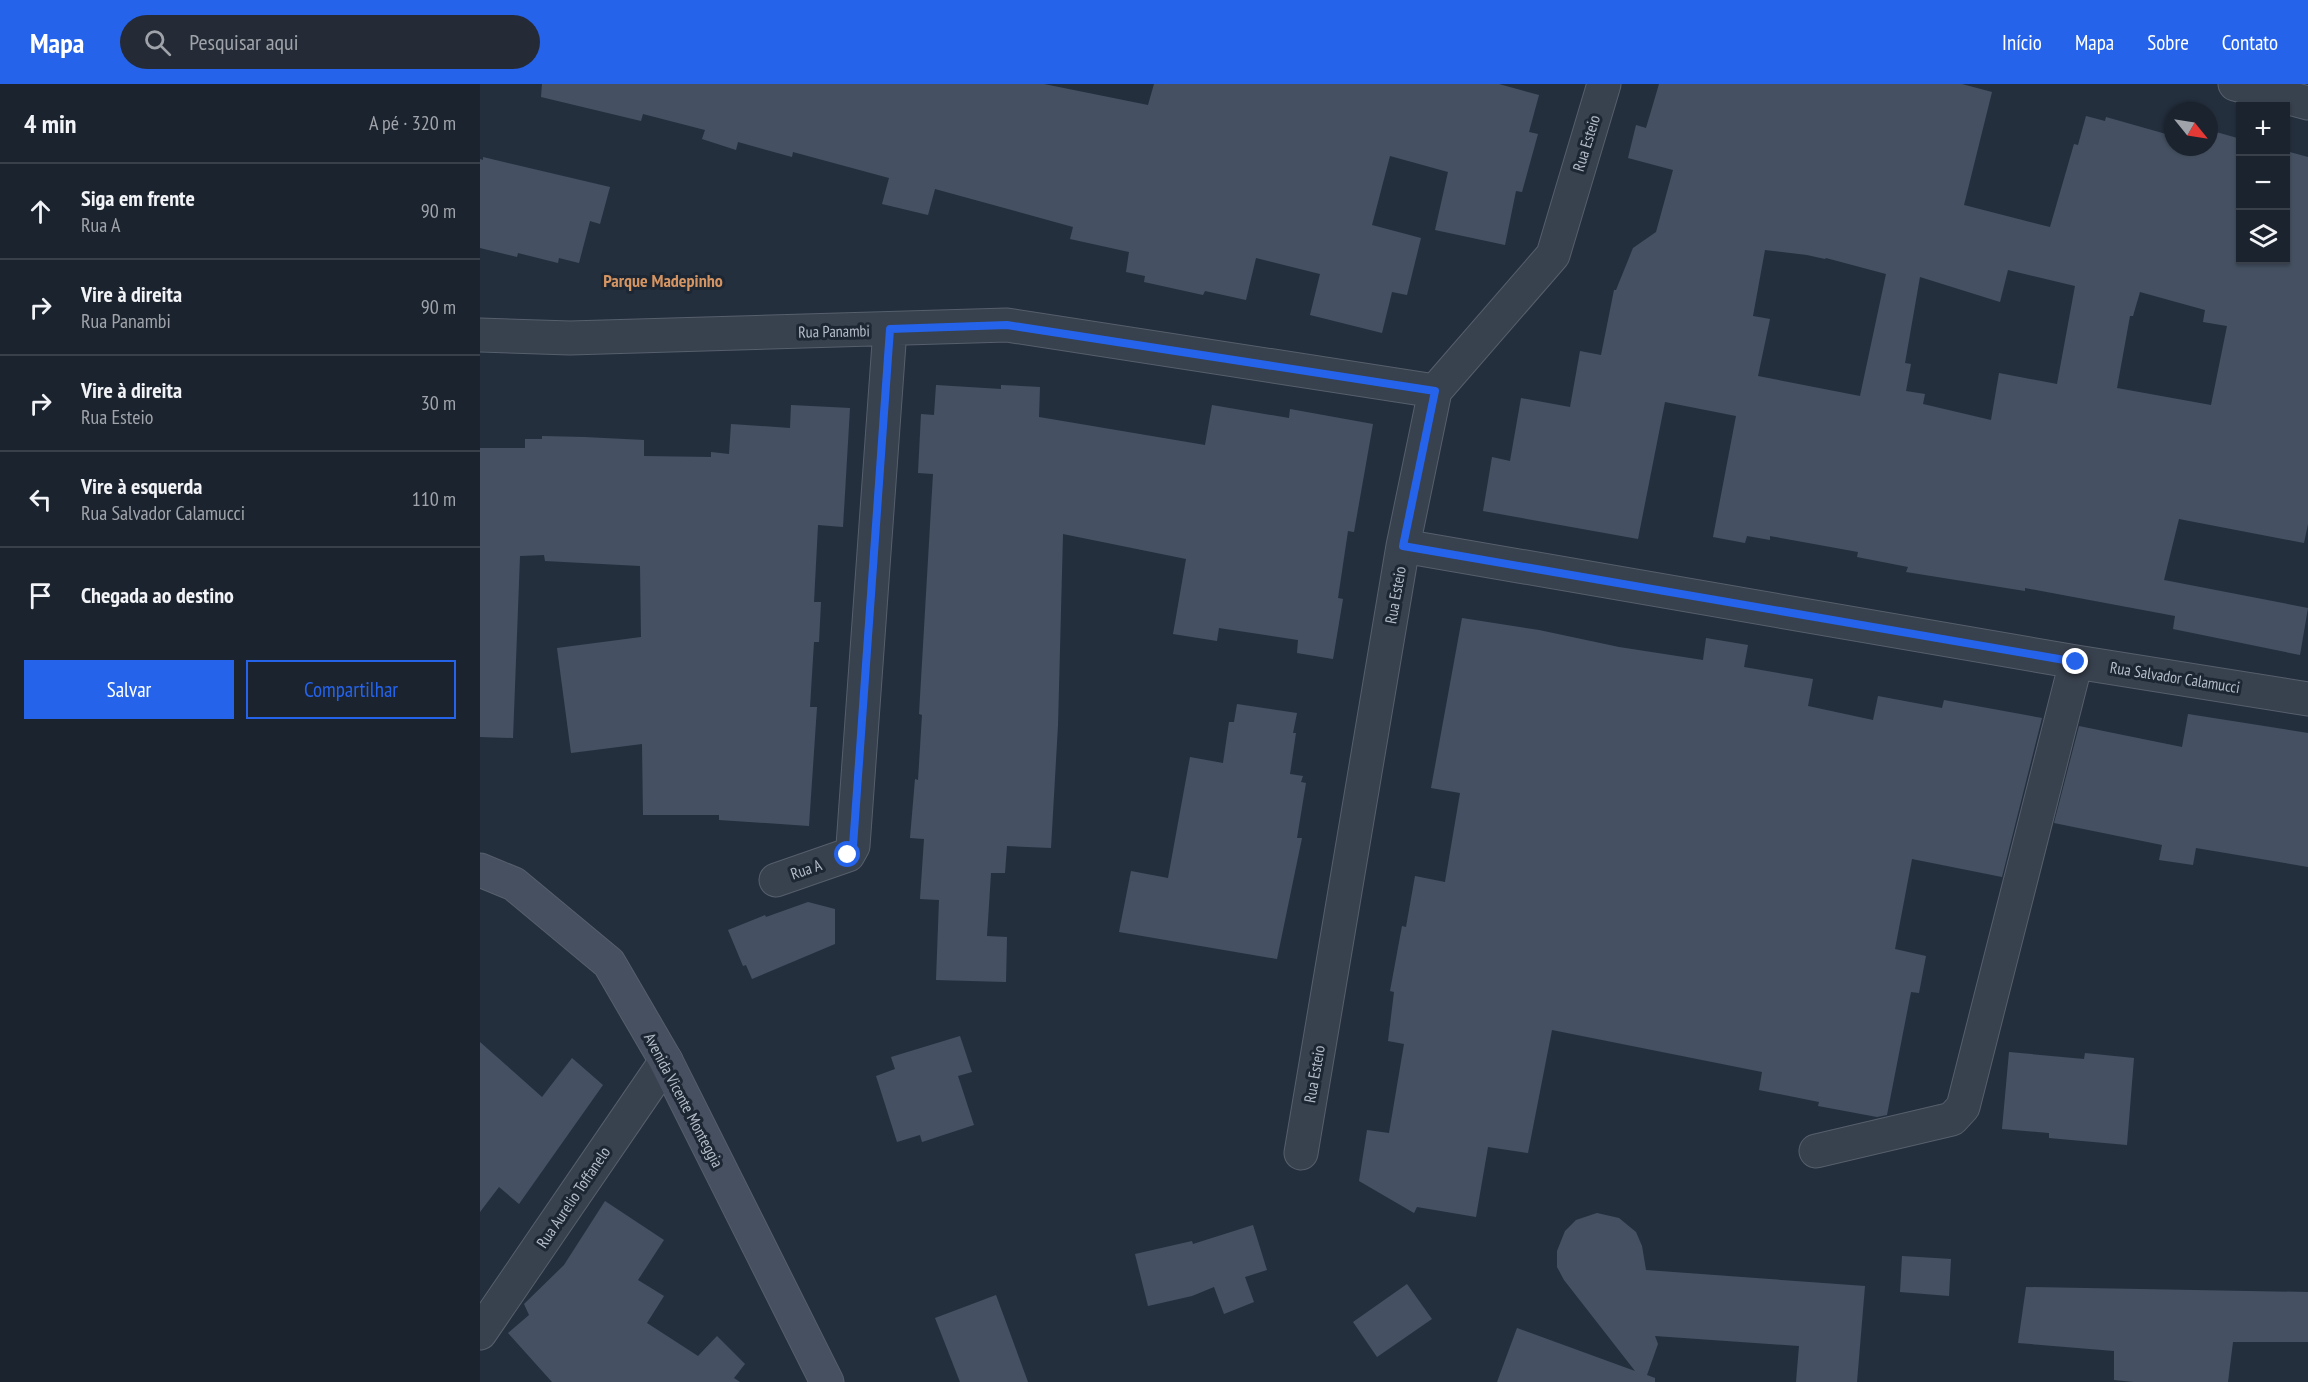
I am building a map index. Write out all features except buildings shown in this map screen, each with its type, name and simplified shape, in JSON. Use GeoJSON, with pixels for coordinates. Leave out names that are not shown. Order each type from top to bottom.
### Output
{"type":"FeatureCollection","features":[{"type":"Feature","properties":{"kind":"main road","name":"Avenida Vicente Monteggia"},"geometry":{"type":"LineString","coordinates":[[480,870],[514,884],[609,963],[666,1061],[827,1382]]}},
{"type":"Feature","properties":{"kind":"street","name":"Rua Esteio"},"geometry":{"type":"LineString","coordinates":[[1301,1153],[1403,546],[1435,391],[1553,255],[1604,84]]}},
{"type":"Feature","properties":{"kind":"street"},"geometry":{"type":"LineString","coordinates":[[2235,84],[2308,103]]}},
{"type":"Feature","properties":{"kind":"street","name":"Rua Panambi"},"geometry":{"type":"LineString","coordinates":[[480,334],[570,338],[1007,325],[1435,391]]}},
{"type":"Feature","properties":{"kind":"street","name":"Rua A"},"geometry":{"type":"LineString","coordinates":[[776,880],[848,855],[853,846],[890,329]]}},
{"type":"Feature","properties":{"kind":"street","name":"Rua Salvador Calamucci"},"geometry":{"type":"LineString","coordinates":[[1403,546],[2076,662],[2308,699]]}},
{"type":"Feature","properties":{"kind":"street"},"geometry":{"type":"LineString","coordinates":[[1816,1151],[1952,1119],[1963,1107],[2076,662]]}},
{"type":"Feature","properties":{"kind":"street","name":"Rua Aurelio Toffanelo"},"geometry":{"type":"LineString","coordinates":[[480,1333],[666,1061]]}},
{"type":"Feature","properties":{"kind":"district","name":"Parque Madepinho"},"geometry":{"type":"Point","coordinates":[663,281]}},
{"type":"Feature","properties":{"kind":"route"},"geometry":{"type":"LineString","coordinates":[[848,855],[853,846],[890,329],[1007,325],[1435,391],[1403,546],[2076,662]]}}]}
